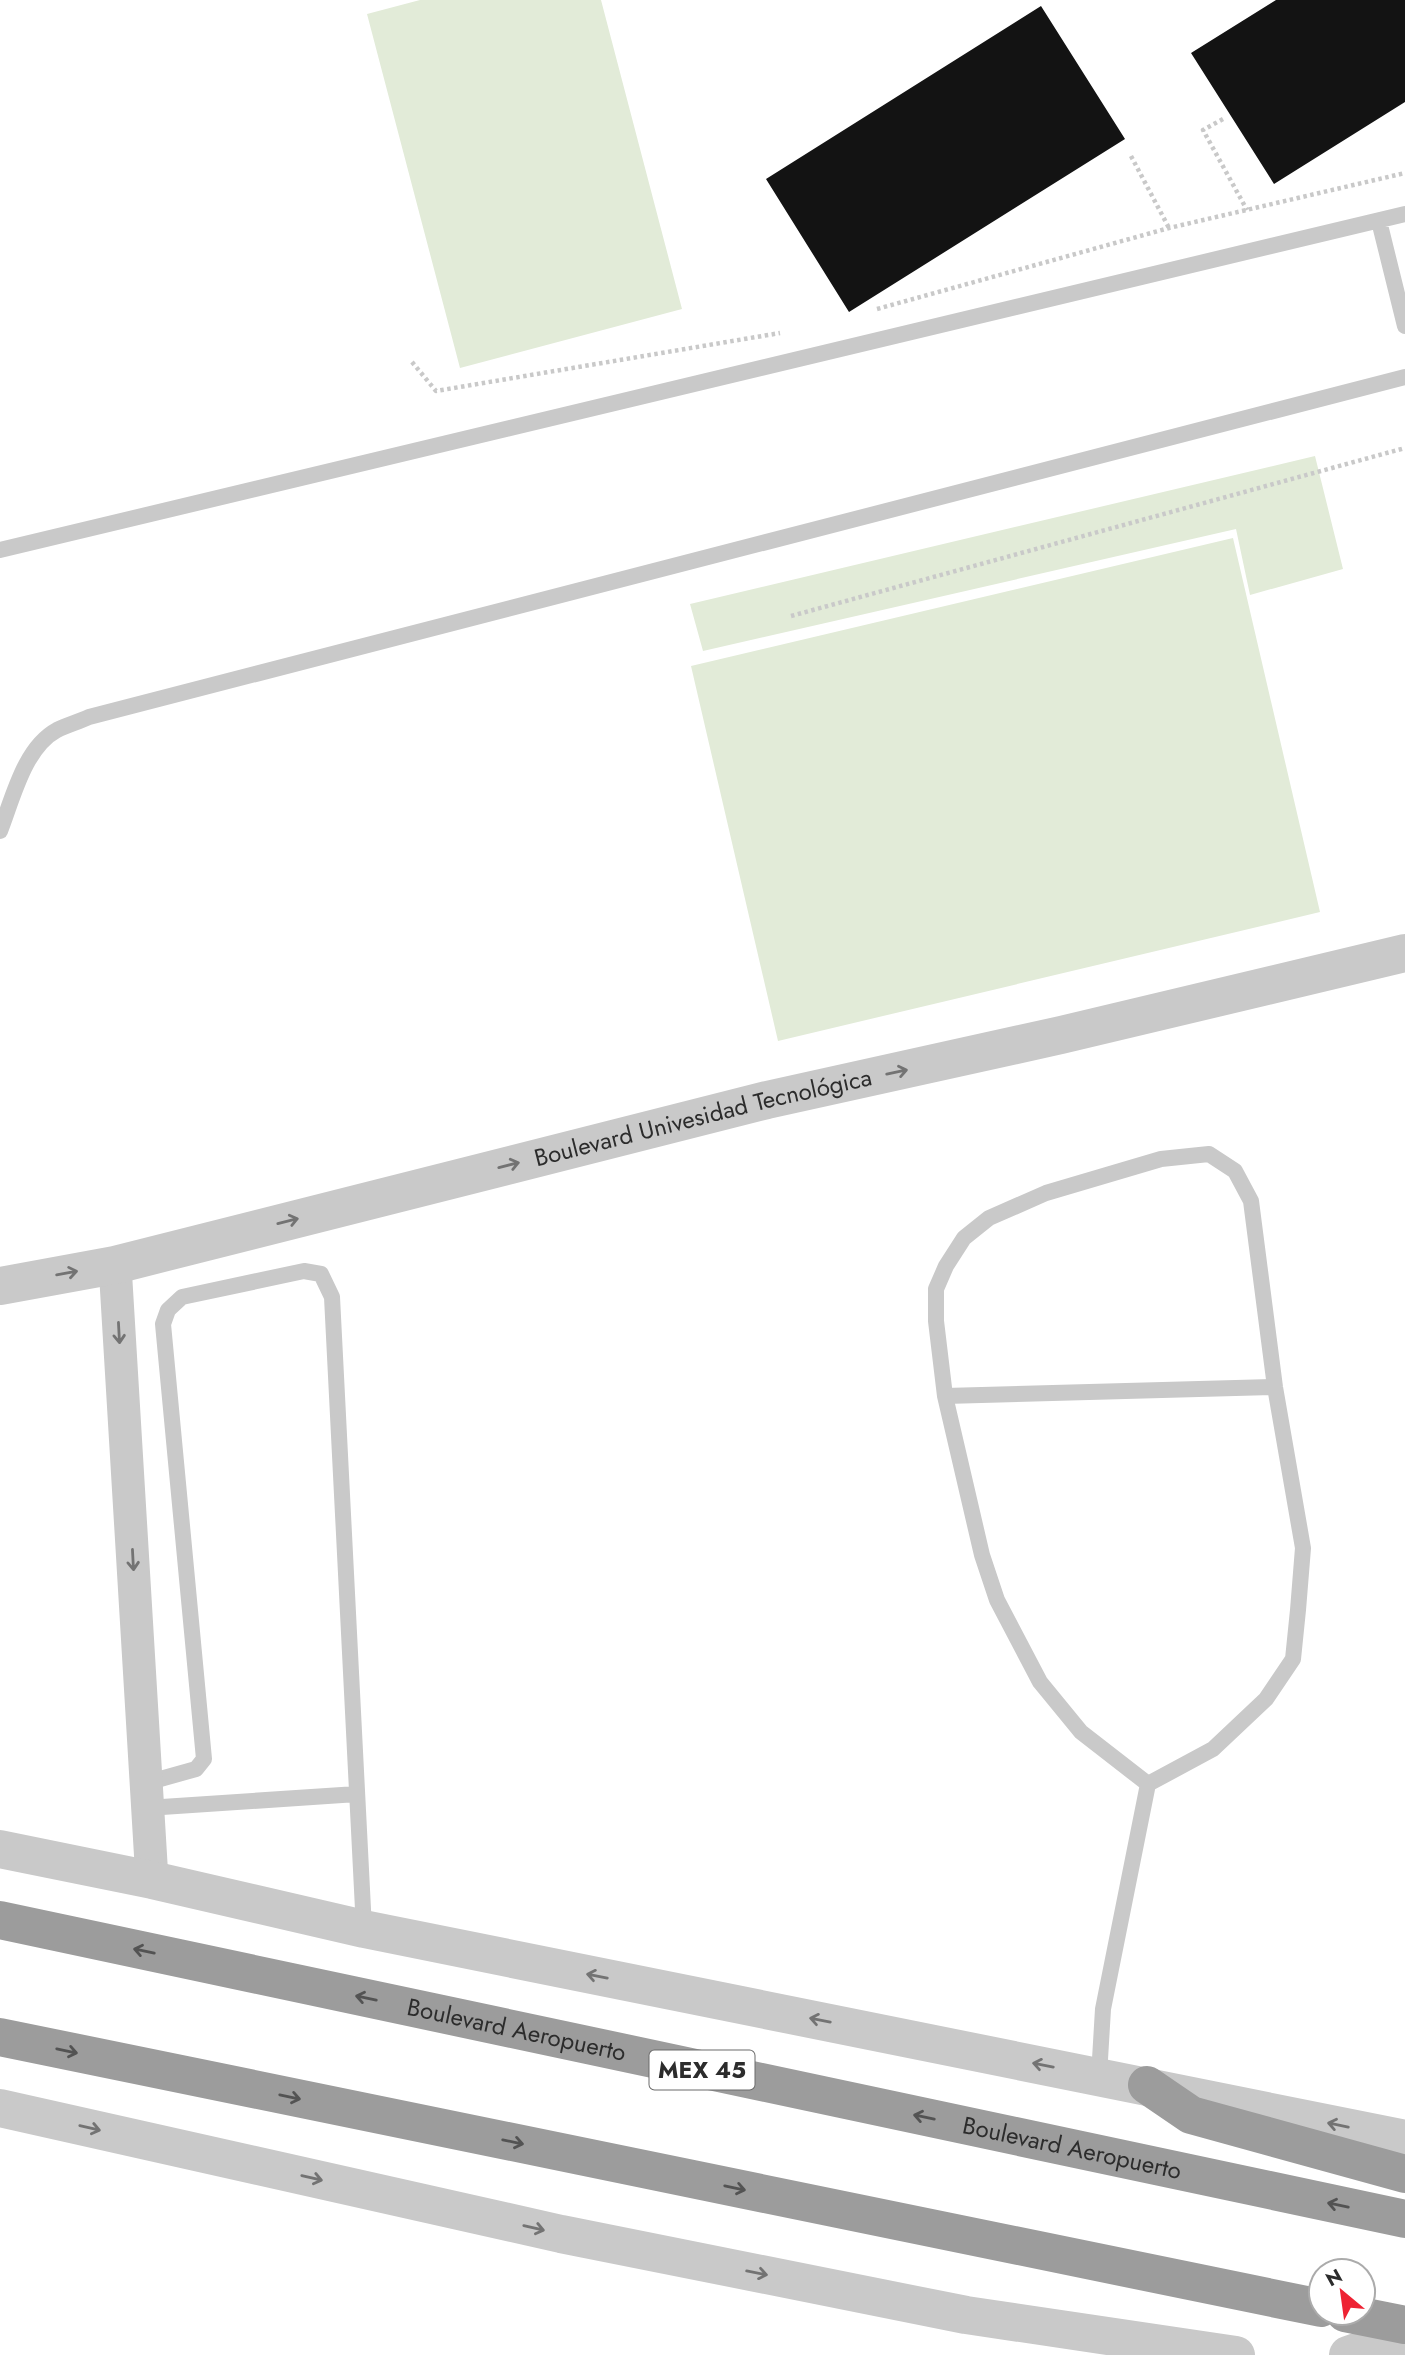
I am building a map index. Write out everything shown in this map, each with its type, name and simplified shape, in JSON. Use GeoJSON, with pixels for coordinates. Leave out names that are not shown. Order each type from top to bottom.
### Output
{"type":"FeatureCollection","features":[{"type":"Feature","properties":{"kind":"highway","name":"Boulevard Aeropuerto"},"geometry":{"type":"LineString","coordinates":[[0,1920],[1405,2219]]}},
{"type":"Feature","properties":{"kind":"highway"},"geometry":{"type":"LineString","coordinates":[[0,2037],[1307,2305]]}},
{"type":"Feature","properties":{"kind":"highway"},"geometry":{"type":"LineString","coordinates":[[1147,2085],[1191,2115],[1405,2174]]}},
{"type":"Feature","properties":{"kind":"highway"},"geometry":{"type":"LineString","coordinates":[[1377,2319],[1405,2325]]}},
{"type":"Feature","properties":{"kind":"street","name":"Boulevard Univesidad Tecnológica"},"geometry":{"type":"LineString","coordinates":[[0,1286],[115,1265],[767,1100],[1062,1035],[1405,953]]}},
{"type":"Feature","properties":{"kind":"street"},"geometry":{"type":"LineString","coordinates":[[115,1265],[152,1880]]}},
{"type":"Feature","properties":{"kind":"street"},"geometry":{"type":"LineString","coordinates":[[0,1849],[152,1880],[364,1929],[1405,2139]]}},
{"type":"Feature","properties":{"kind":"street"},"geometry":{"type":"LineString","coordinates":[[0,2108],[575,2237],[966,2315],[1236,2355]]}},
{"type":"Feature","properties":{"kind":"street"},"geometry":{"type":"LineString","coordinates":[[1348,2355],[1405,2334]]}},
{"type":"Feature","properties":{"kind":"lane"},"geometry":{"type":"LineString","coordinates":[[0,550],[1405,214]]}},
{"type":"Feature","properties":{"kind":"lane"},"geometry":{"type":"LineString","coordinates":[[1379,221],[1405,326]]}},
{"type":"Feature","properties":{"kind":"lane"},"geometry":{"type":"LineString","coordinates":[[2,821],[28,762],[42,742],[56,731],[89,718],[1405,377]]}},
{"type":"Feature","properties":{"kind":"lane"},"geometry":{"type":"LineString","coordinates":[[1209,1154],[1234,1171],[1251,1201],[1275,1387],[1303,1548],[1293,1659],[1266,1699],[1213,1749],[1148,1784],[1081,1732],[1040,1682],[997,1600],[982,1555],[945,1396],[936,1321],[936,1289],[964,1238],[989,1218],[1046,1194],[1161,1159],[1209,1154]]}},
{"type":"Feature","properties":{"kind":"lane"},"geometry":{"type":"LineString","coordinates":[[147,1796],[196,1769],[204,1759],[163,1324],[165,1317],[168,1310],[182,1297],[304,1271],[321,1275],[332,1297],[364,1929]]}},
{"type":"Feature","properties":{"kind":"lane"},"geometry":{"type":"LineString","coordinates":[[945,1396],[1275,1387]]}},
{"type":"Feature","properties":{"kind":"lane"},"geometry":{"type":"LineString","coordinates":[[1099,2076],[1103,2008],[1148,1784]]}},
{"type":"Feature","properties":{"kind":"lane"},"geometry":{"type":"LineString","coordinates":[[147,1796],[357,1794]]}},
{"type":"Feature","properties":{"kind":"path"},"geometry":{"type":"LineString","coordinates":[[1223,119],[1203,130],[1247,210]]}},
{"type":"Feature","properties":{"kind":"path"},"geometry":{"type":"LineString","coordinates":[[1131,156],[1169,228]]}},
{"type":"Feature","properties":{"kind":"path"},"geometry":{"type":"LineString","coordinates":[[870,311],[1169,228],[1405,173]]}},
{"type":"Feature","properties":{"kind":"path"},"geometry":{"type":"LineString","coordinates":[[412,362],[436,391],[789,331]]}},
{"type":"Feature","properties":{"kind":"path"},"geometry":{"type":"LineString","coordinates":[[791,616],[1405,448]]}},
{"type":"Feature","properties":{"kind":"green space"},"geometry":{"type":"Polygon","coordinates":[[[420,0],[601,0],[682,309],[460,368],[367,14],[420,0]]]}},
{"type":"Feature","properties":{"kind":"green space"},"geometry":{"type":"Polygon","coordinates":[[[1315,456],[1343,569],[1250,595],[1236,529],[703,651],[690,604],[1315,456]]]}},
{"type":"Feature","properties":{"kind":"green space"},"geometry":{"type":"Polygon","coordinates":[[[1233,538],[1320,912],[778,1041],[691,666],[1233,538]]]}},
{"type":"Feature","properties":{"kind":"building"},"geometry":{"type":"Polygon","coordinates":[[[1276,0],[1405,0],[1405,102],[1274,184],[1191,53],[1276,0]]]}},
{"type":"Feature","properties":{"kind":"building"},"geometry":{"type":"Polygon","coordinates":[[[1041,6],[1125,139],[849,312],[766,179],[1041,6]]]}}]}
